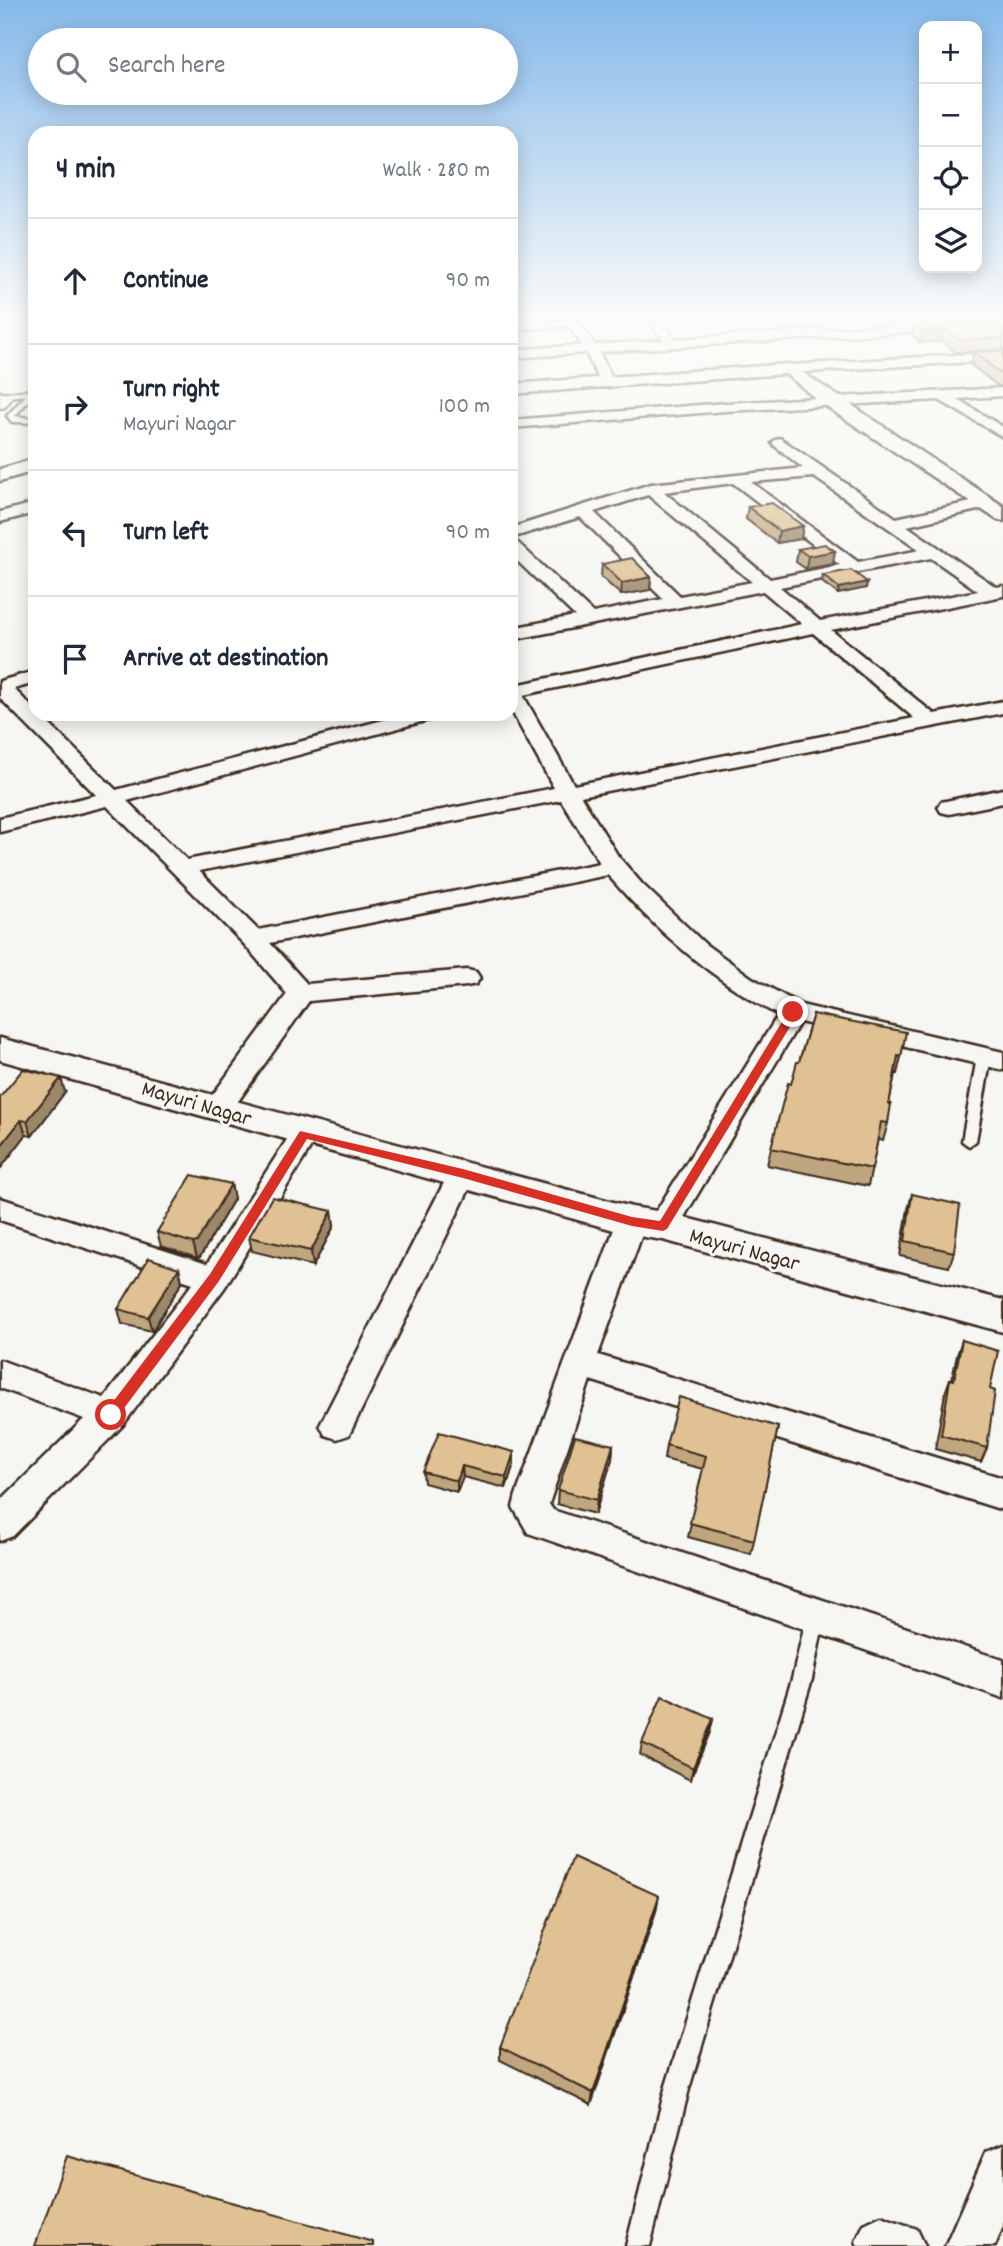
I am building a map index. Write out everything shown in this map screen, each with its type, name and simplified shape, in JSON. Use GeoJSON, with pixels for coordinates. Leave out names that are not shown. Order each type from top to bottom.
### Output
{"type":"FeatureCollection","features":[{"type":"Feature","properties":{"kind":"street"},"geometry":{"type":"LineString","coordinates":[[867,426],[1003,515]]}},
{"type":"Feature","properties":{"kind":"street"},"geometry":{"type":"LineString","coordinates":[[780,443],[932,552],[998,592]]}},
{"type":"Feature","properties":{"kind":"street"},"geometry":{"type":"LineString","coordinates":[[0,466],[28,459]]}},
{"type":"Feature","properties":{"kind":"street"},"geometry":{"type":"LineString","coordinates":[[0,475],[28,467]]}},
{"type":"Feature","properties":{"kind":"street"},"geometry":{"type":"LineString","coordinates":[[518,531],[651,489],[736,478],[817,472]]}},
{"type":"Feature","properties":{"kind":"street"},"geometry":{"type":"LineString","coordinates":[[736,478],[852,567]]}},
{"type":"Feature","properties":{"kind":"street"},"geometry":{"type":"LineString","coordinates":[[651,489],[930,721]]}},
{"type":"Feature","properties":{"kind":"street"},"geometry":{"type":"LineString","coordinates":[[893,524],[985,504]]}},
{"type":"Feature","properties":{"kind":"street"},"geometry":{"type":"LineString","coordinates":[[0,517],[28,510]]}},
{"type":"Feature","properties":{"kind":"street"},"geometry":{"type":"LineString","coordinates":[[584,512],[676,602]]}},
{"type":"Feature","properties":{"kind":"street"},"geometry":{"type":"LineString","coordinates":[[518,633],[932,552]]}},
{"type":"Feature","properties":{"kind":"street"},"geometry":{"type":"LineString","coordinates":[[518,553],[589,619]]}},
{"type":"Feature","properties":{"kind":"street"},"geometry":{"type":"LineString","coordinates":[[518,690],[817,626],[998,592]]}},
{"type":"Feature","properties":{"kind":"street"},"geometry":{"type":"LineString","coordinates":[[28,679],[0,687],[28,715]]}},
{"type":"Feature","properties":{"kind":"street"},"geometry":{"type":"LineString","coordinates":[[518,704],[613,867],[666,924],[764,998],[793,1012],[994,1059]]}},
{"type":"Feature","properties":{"kind":"street"},"geometry":{"type":"LineString","coordinates":[[181,868],[1003,707]]}},
{"type":"Feature","properties":{"kind":"street"},"geometry":{"type":"LineString","coordinates":[[35,721],[253,939],[301,993]]}},
{"type":"Feature","properties":{"kind":"street"},"geometry":{"type":"LineString","coordinates":[[0,825],[113,798],[403,721]]}},
{"type":"Feature","properties":{"kind":"street"},"geometry":{"type":"LineString","coordinates":[[949,807],[1003,796]]}},
{"type":"Feature","properties":{"kind":"street"},"geometry":{"type":"LineString","coordinates":[[253,939],[613,867]]}},
{"type":"Feature","properties":{"kind":"street"},"geometry":{"type":"LineString","coordinates":[[219,1107],[301,993],[467,978]]}},
{"type":"Feature","properties":{"kind":"street"},"geometry":{"type":"LineString","coordinates":[[793,1012],[648,1224],[579,1363],[531,1507],[541,1522],[1003,1679]]}},
{"type":"Feature","properties":{"kind":"street","name":"Mayuri Nagar"},"geometry":{"type":"LineString","coordinates":[[0,1049],[219,1107],[304,1134],[463,1173],[1003,1316]]}},
{"type":"Feature","properties":{"kind":"street"},"geometry":{"type":"LineString","coordinates":[[0,1525],[111,1415],[214,1278],[304,1134]]}},
{"type":"Feature","properties":{"kind":"street"},"geometry":{"type":"LineString","coordinates":[[337,1425],[463,1173]]}},
{"type":"Feature","properties":{"kind":"street"},"geometry":{"type":"LineString","coordinates":[[0,1209],[214,1278]]}},
{"type":"Feature","properties":{"kind":"street"},"geometry":{"type":"LineString","coordinates":[[579,1363],[1003,1494]]}},
{"type":"Feature","properties":{"kind":"street"},"geometry":{"type":"LineString","coordinates":[[0,1374],[111,1415]]}},
{"type":"Feature","properties":{"kind":"street"},"geometry":{"type":"LineString","coordinates":[[970,2246],[1003,2169]]}},
{"type":"Feature","properties":{"kind":"lane"},"geometry":{"type":"LineString","coordinates":[[969,1141],[994,1059]]}},
{"type":"Feature","properties":{"kind":"lane"},"geometry":{"type":"LineString","coordinates":[[638,2246],[677,2089],[802,1679],[817,1614]]}},
{"type":"Feature","properties":{"kind":"building"},"geometry":{"type":"Polygon","coordinates":[[[772,503],[803,526],[779,531],[748,507],[772,503]]]}},
{"type":"Feature","properties":{"kind":"building"},"geometry":{"type":"Polygon","coordinates":[[[825,544],[835,551],[808,556],[798,549],[825,544]]]}},
{"type":"Feature","properties":{"kind":"building"},"geometry":{"type":"Polygon","coordinates":[[[632,558],[651,577],[622,583],[602,564],[632,558]]]}},
{"type":"Feature","properties":{"kind":"building"},"geometry":{"type":"Polygon","coordinates":[[[851,570],[867,582],[839,588],[823,575],[851,570]]]}},
{"type":"Feature","properties":{"kind":"building"},"geometry":{"type":"Polygon","coordinates":[[[813,1014],[906,1032],[901,1057],[898,1056],[888,1123],[881,1122],[872,1169],[771,1148],[788,1083],[791,1084],[799,1062],[813,1014]]]}},
{"type":"Feature","properties":{"kind":"building"},"geometry":{"type":"Polygon","coordinates":[[[23,1069],[61,1078],[27,1121],[21,1120],[0,1147],[0,1097],[23,1069]]]}},
{"type":"Feature","properties":{"kind":"building"},"geometry":{"type":"Polygon","coordinates":[[[192,1175],[231,1184],[197,1242],[193,1243],[157,1232],[192,1175]]]}},
{"type":"Feature","properties":{"kind":"building"},"geometry":{"type":"Polygon","coordinates":[[[912,1194],[960,1205],[954,1252],[905,1241],[912,1194]]]}},
{"type":"Feature","properties":{"kind":"building"},"geometry":{"type":"Polygon","coordinates":[[[272,1197],[332,1211],[311,1251],[249,1237],[272,1197]]]}},
{"type":"Feature","properties":{"kind":"building"},"geometry":{"type":"Polygon","coordinates":[[[149,1258],[179,1268],[148,1317],[118,1309],[149,1258]]]}},
{"type":"Feature","properties":{"kind":"building"},"geometry":{"type":"Polygon","coordinates":[[[962,1340],[998,1351],[990,1389],[995,1391],[987,1448],[941,1435],[950,1379],[954,1380],[962,1340]]]}},
{"type":"Feature","properties":{"kind":"building"},"geometry":{"type":"Polygon","coordinates":[[[679,1397],[778,1427],[754,1540],[690,1523],[706,1456],[666,1445],[679,1397]]]}},
{"type":"Feature","properties":{"kind":"building"},"geometry":{"type":"Polygon","coordinates":[[[439,1432],[514,1452],[506,1477],[462,1466],[457,1481],[423,1472],[439,1432]]]}},
{"type":"Feature","properties":{"kind":"building"},"geometry":{"type":"Polygon","coordinates":[[[575,1436],[613,1445],[597,1500],[558,1490],[575,1436]]]}},
{"type":"Feature","properties":{"kind":"building"},"geometry":{"type":"Polygon","coordinates":[[[662,1696],[713,1719],[693,1768],[642,1743],[662,1696]]]}},
{"type":"Feature","properties":{"kind":"building"},"geometry":{"type":"Polygon","coordinates":[[[573,1857],[659,1896],[593,2093],[500,2047],[573,1857]]]}},
{"type":"Feature","properties":{"kind":"building"},"geometry":{"type":"Polygon","coordinates":[[[67,2156],[373,2242],[373,2246],[35,2246],[67,2156]]]}},
{"type":"Feature","properties":{"kind":"route"},"geometry":{"type":"LineString","coordinates":[[111,1415],[214,1278],[304,1134],[463,1173],[632,1221],[663,1226],[793,1012]]}}]}
